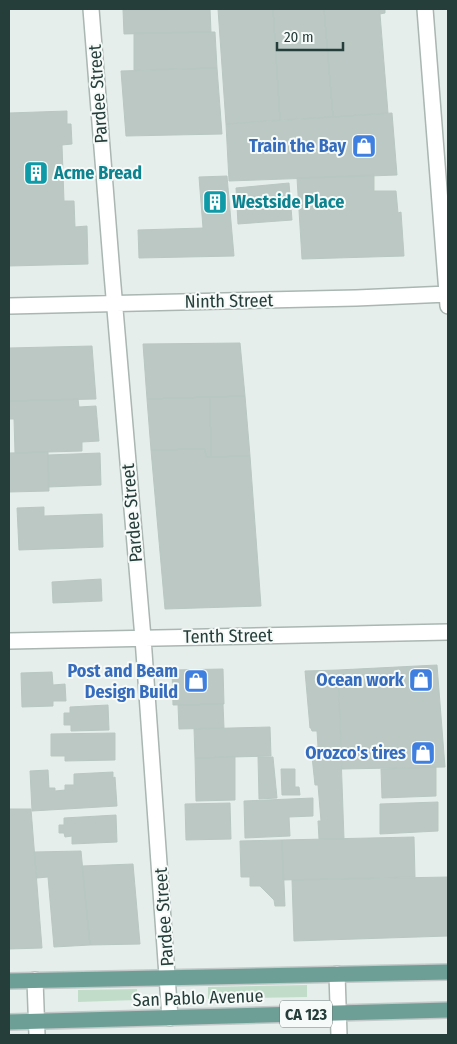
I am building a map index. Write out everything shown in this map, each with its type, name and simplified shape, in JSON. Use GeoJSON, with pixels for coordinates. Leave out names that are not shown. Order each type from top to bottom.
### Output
{"type":"FeatureCollection","features":[{"type":"Feature","properties":{"kind":"main road","name":"San Pablo Avenue"},"geometry":{"type":"LineString","coordinates":[[9,981],[448,972]]}},
{"type":"Feature","properties":{"kind":"main road","name":"San Pablo Avenue"},"geometry":{"type":"LineString","coordinates":[[9,1022],[37,1028],[170,1018],[448,1010]]}},
{"type":"Feature","properties":{"kind":"street","name":"Pardee Street"},"geometry":{"type":"LineString","coordinates":[[92,9],[114,304],[143,638],[170,1018]]}},
{"type":"Feature","properties":{"kind":"street"},"geometry":{"type":"LineString","coordinates":[[424,9],[448,298]]}},
{"type":"Feature","properties":{"kind":"street","name":"Ninth Street"},"geometry":{"type":"LineString","coordinates":[[9,306],[356,298],[448,298]]}},
{"type":"Feature","properties":{"kind":"street","name":"Tenth Street"},"geometry":{"type":"LineString","coordinates":[[9,641],[448,632]]}},
{"type":"Feature","properties":{"kind":"street"},"geometry":{"type":"LineString","coordinates":[[338,974],[339,1035]]}},
{"type":"Feature","properties":{"kind":"street"},"geometry":{"type":"LineString","coordinates":[[35,980],[37,1028]]}},
{"type":"Feature","properties":{"kind":"green space"},"geometry":{"type":"Polygon","coordinates":[[[307,985],[307,997],[208,999],[208,987],[307,985]]]}},
{"type":"Feature","properties":{"kind":"green space"},"geometry":{"type":"Polygon","coordinates":[[[137,989],[137,1000],[78,1002],[78,990],[137,989]]]}},
{"type":"Feature","properties":{"kind":"building"},"geometry":{"type":"Polygon","coordinates":[[[210,9],[211,32],[124,34],[123,10],[210,9]]]}},
{"type":"Feature","properties":{"kind":"building"},"geometry":{"type":"Polygon","coordinates":[[[218,9],[273,9],[280,120],[226,124],[218,9]]]}},
{"type":"Feature","properties":{"kind":"building"},"geometry":{"type":"Polygon","coordinates":[[[273,9],[324,9],[333,117],[280,120],[273,9]]]}},
{"type":"Feature","properties":{"kind":"building"},"geometry":{"type":"Polygon","coordinates":[[[324,9],[385,9],[385,13],[380,14],[388,113],[333,117],[324,9]]]}},
{"type":"Feature","properties":{"kind":"building"},"geometry":{"type":"Polygon","coordinates":[[[215,32],[217,68],[134,70],[134,33],[215,32]]]}},
{"type":"Feature","properties":{"kind":"building"},"geometry":{"type":"Polygon","coordinates":[[[217,68],[222,134],[126,136],[121,71],[217,68]]]}},
{"type":"Feature","properties":{"kind":"building","name":"Acme Bread"},"geometry":{"type":"Polygon","coordinates":[[[67,111],[67,124],[71,124],[72,144],[62,145],[64,201],[74,201],[75,227],[87,226],[88,264],[9,266],[9,113],[67,111]]]}},
{"type":"Feature","properties":{"kind":"building"},"geometry":{"type":"Polygon","coordinates":[[[392,113],[397,175],[229,181],[226,124],[392,113]]]}},
{"type":"Feature","properties":{"kind":"building"},"geometry":{"type":"Polygon","coordinates":[[[374,175],[374,191],[396,191],[398,213],[401,212],[404,256],[302,259],[297,178],[374,175]]]}},
{"type":"Feature","properties":{"kind":"building","name":"Westside Place"},"geometry":{"type":"Polygon","coordinates":[[[227,176],[234,256],[139,258],[138,230],[203,228],[199,177],[227,176]]]}},
{"type":"Feature","properties":{"kind":"building"},"geometry":{"type":"Polygon","coordinates":[[[289,183],[292,220],[238,224],[236,188],[289,183]]]}},
{"type":"Feature","properties":{"kind":"building"},"geometry":{"type":"Polygon","coordinates":[[[240,343],[245,396],[147,399],[143,344],[240,343]]]}},
{"type":"Feature","properties":{"kind":"building"},"geometry":{"type":"Polygon","coordinates":[[[92,346],[96,399],[9,401],[9,348],[92,346]]]}},
{"type":"Feature","properties":{"kind":"building"},"geometry":{"type":"Polygon","coordinates":[[[245,396],[250,456],[211,457],[210,397],[245,396]]]}},
{"type":"Feature","properties":{"kind":"building"},"geometry":{"type":"Polygon","coordinates":[[[210,397],[211,457],[206,457],[205,449],[151,450],[147,399],[210,397]]]}},
{"type":"Feature","properties":{"kind":"building"},"geometry":{"type":"Polygon","coordinates":[[[78,399],[79,407],[96,406],[99,441],[82,442],[82,451],[15,453],[14,419],[9,419],[9,401],[78,399]]]}},
{"type":"Feature","properties":{"kind":"building"},"geometry":{"type":"Polygon","coordinates":[[[205,449],[206,457],[250,456],[261,606],[165,609],[151,450],[205,449]]]}},
{"type":"Feature","properties":{"kind":"building"},"geometry":{"type":"Polygon","coordinates":[[[48,452],[49,491],[9,492],[9,453],[48,452]]]}},
{"type":"Feature","properties":{"kind":"building"},"geometry":{"type":"Polygon","coordinates":[[[100,453],[101,485],[48,487],[48,455],[100,453]]]}},
{"type":"Feature","properties":{"kind":"building"},"geometry":{"type":"Polygon","coordinates":[[[44,507],[44,516],[102,514],[103,547],[19,550],[17,508],[44,507]]]}},
{"type":"Feature","properties":{"kind":"building"},"geometry":{"type":"Polygon","coordinates":[[[101,579],[102,601],[53,603],[52,582],[101,579]]]}},
{"type":"Feature","properties":{"kind":"building"},"geometry":{"type":"Polygon","coordinates":[[[437,665],[445,767],[342,769],[338,670],[437,665]]]}},
{"type":"Feature","properties":{"kind":"building"},"geometry":{"type":"Polygon","coordinates":[[[223,669],[224,704],[173,705],[172,670],[223,669]]]}},
{"type":"Feature","properties":{"kind":"building"},"geometry":{"type":"Polygon","coordinates":[[[338,670],[344,839],[319,839],[318,821],[321,821],[318,785],[315,785],[311,747],[318,747],[317,731],[312,731],[310,728],[305,671],[338,670]]]}},
{"type":"Feature","properties":{"kind":"building"},"geometry":{"type":"Polygon","coordinates":[[[52,672],[53,685],[65,684],[66,701],[53,701],[53,706],[22,707],[21,673],[52,672]]]}},
{"type":"Feature","properties":{"kind":"building"},"geometry":{"type":"Polygon","coordinates":[[[223,704],[224,728],[179,729],[178,705],[223,704]]]}},
{"type":"Feature","properties":{"kind":"building"},"geometry":{"type":"Polygon","coordinates":[[[108,705],[109,730],[71,731],[71,725],[64,725],[64,713],[70,713],[70,707],[108,705]]]}},
{"type":"Feature","properties":{"kind":"building"},"geometry":{"type":"Polygon","coordinates":[[[270,727],[271,756],[195,758],[194,729],[270,727]]]}},
{"type":"Feature","properties":{"kind":"building"},"geometry":{"type":"Polygon","coordinates":[[[115,733],[115,760],[65,761],[65,756],[51,756],[51,734],[115,733]]]}},
{"type":"Feature","properties":{"kind":"building"},"geometry":{"type":"Polygon","coordinates":[[[235,757],[235,800],[196,801],[195,758],[235,757]]]}},
{"type":"Feature","properties":{"kind":"building"},"geometry":{"type":"Polygon","coordinates":[[[258,757],[273,757],[277,798],[259,799],[258,757]]]}},
{"type":"Feature","properties":{"kind":"building"},"geometry":{"type":"Polygon","coordinates":[[[436,767],[436,796],[382,798],[381,769],[436,767]]]}},
{"type":"Feature","properties":{"kind":"building"},"geometry":{"type":"Polygon","coordinates":[[[281,769],[295,769],[295,787],[299,787],[300,795],[282,795],[281,769]]]}},
{"type":"Feature","properties":{"kind":"building"},"geometry":{"type":"Polygon","coordinates":[[[48,770],[49,788],[55,788],[55,791],[65,790],[65,785],[74,785],[74,774],[113,772],[117,806],[32,811],[30,771],[48,770]]]}},
{"type":"Feature","properties":{"kind":"building"},"geometry":{"type":"Polygon","coordinates":[[[313,798],[313,816],[289,817],[290,836],[245,838],[244,801],[313,798]]]}},
{"type":"Feature","properties":{"kind":"building"},"geometry":{"type":"Polygon","coordinates":[[[438,802],[438,831],[380,834],[380,804],[438,802]]]}},
{"type":"Feature","properties":{"kind":"building"},"geometry":{"type":"Polygon","coordinates":[[[230,803],[231,839],[186,840],[185,804],[230,803]]]}},
{"type":"Feature","properties":{"kind":"building"},"geometry":{"type":"Polygon","coordinates":[[[9,809],[31,809],[42,948],[9,949],[9,809]]]}},
{"type":"Feature","properties":{"kind":"building"},"geometry":{"type":"Polygon","coordinates":[[[116,815],[117,842],[72,844],[72,836],[65,837],[64,833],[59,833],[59,825],[64,825],[64,818],[116,815]]]}},
{"type":"Feature","properties":{"kind":"building"},"geometry":{"type":"Polygon","coordinates":[[[414,837],[415,877],[283,880],[282,840],[414,837]]]}},
{"type":"Feature","properties":{"kind":"building"},"geometry":{"type":"Polygon","coordinates":[[[282,840],[285,906],[275,906],[274,900],[260,886],[250,886],[250,877],[241,877],[240,841],[282,840]]]}},
{"type":"Feature","properties":{"kind":"building"},"geometry":{"type":"Polygon","coordinates":[[[81,851],[90,945],[54,947],[48,877],[37,878],[34,852],[81,851]]]}},
{"type":"Feature","properties":{"kind":"building"},"geometry":{"type":"Polygon","coordinates":[[[133,864],[140,944],[90,945],[82,866],[133,864]]]}},
{"type":"Feature","properties":{"kind":"building"},"geometry":{"type":"Polygon","coordinates":[[[448,877],[448,936],[294,941],[292,880],[448,877]]]}},
{"type":"Feature","properties":{"kind":"place","name":"Train the Bay"},"geometry":{"type":"Point","coordinates":[364,146]}},
{"type":"Feature","properties":{"kind":"place","name":"Acme Bread"},"geometry":{"type":"Point","coordinates":[36,173]}},
{"type":"Feature","properties":{"kind":"place","name":"Westside Place"},"geometry":{"type":"Point","coordinates":[215,202]}},
{"type":"Feature","properties":{"kind":"place","name":"Ocean work"},"geometry":{"type":"Point","coordinates":[421,680]}},
{"type":"Feature","properties":{"kind":"place","name":"Post and Beam Design Build"},"geometry":{"type":"Point","coordinates":[196,681]}},
{"type":"Feature","properties":{"kind":"place","name":"Orozco's tires"},"geometry":{"type":"Point","coordinates":[423,753]}}]}
